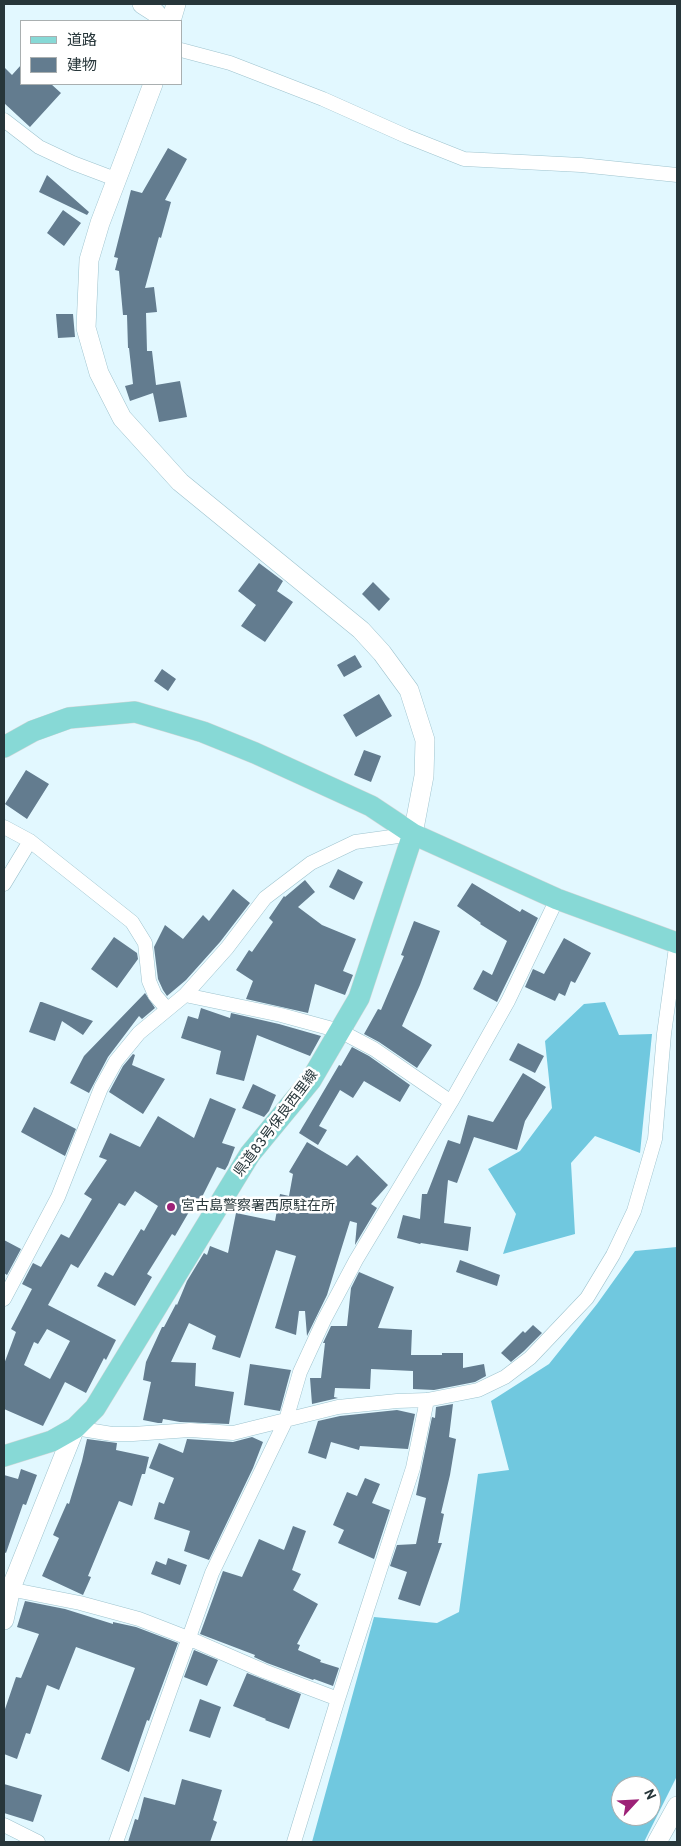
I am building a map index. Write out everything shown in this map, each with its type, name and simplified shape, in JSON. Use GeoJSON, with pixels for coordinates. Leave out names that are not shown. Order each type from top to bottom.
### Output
{"type":"FeatureCollection","features":[{"type":"Feature","properties":{"kind":"main road"},"geometry":{"type":"LineString","coordinates":[[4,747],[34,731],[69,718],[135,712],[203,732],[255,752],[370,806],[413,834],[557,898],[677,942]]}},
{"type":"Feature","properties":{"kind":"main road","name":"県道83号保良西里線"},"geometry":{"type":"LineString","coordinates":[[4,1456],[52,1441],[75,1428],[95,1408],[250,1154],[311,1080],[359,998],[413,834]]}},
{"type":"Feature","properties":{"kind":"street"},"geometry":{"type":"LineString","coordinates":[[142,4],[156,13],[160,20]]}},
{"type":"Feature","properties":{"kind":"street"},"geometry":{"type":"LineString","coordinates":[[171,20],[176,4]]}},
{"type":"Feature","properties":{"kind":"street"},"geometry":{"type":"LineString","coordinates":[[182,50],[230,63],[323,99],[406,136],[464,159],[581,165],[677,175]]}},
{"type":"Feature","properties":{"kind":"street"},"geometry":{"type":"LineString","coordinates":[[4,1299],[58,1197],[101,1088],[116,1061],[139,1033],[185,995],[227,948],[265,898],[311,863],[355,842],[413,834],[424,776],[426,740],[409,690],[382,654],[361,630],[180,482],[122,418],[99,373],[86,328],[89,260],[100,223],[153,85]]}},
{"type":"Feature","properties":{"kind":"street"},"geometry":{"type":"LineString","coordinates":[[4,120],[38,147],[118,180]]}},
{"type":"Feature","properties":{"kind":"street"},"geometry":{"type":"LineString","coordinates":[[4,827],[30,841],[132,922],[145,943],[149,981],[155,995],[167,1009]]}},
{"type":"Feature","properties":{"kind":"street"},"geometry":{"type":"LineString","coordinates":[[4,884],[30,841]]}},
{"type":"Feature","properties":{"kind":"street"},"geometry":{"type":"LineString","coordinates":[[116,1842],[212,1573],[286,1420],[300,1372],[324,1320],[356,1260],[451,1102],[508,1001],[557,898]]}},
{"type":"Feature","properties":{"kind":"street"},"geometry":{"type":"LineString","coordinates":[[4,1620],[8,1588],[75,1428],[112,1434],[190,1430],[233,1433],[338,1407],[397,1400],[427,1400],[478,1390],[505,1377],[530,1358],[587,1298],[613,1255],[634,1211],[654,1139],[664,1034],[677,942]]}},
{"type":"Feature","properties":{"kind":"street"},"geometry":{"type":"LineString","coordinates":[[185,995],[281,1015],[340,1031],[374,1049],[451,1102]]}},
{"type":"Feature","properties":{"kind":"street"},"geometry":{"type":"LineString","coordinates":[[294,1842],[413,1468],[427,1400]]}},
{"type":"Feature","properties":{"kind":"street"},"geometry":{"type":"LineString","coordinates":[[8,1588],[80,1603],[139,1619],[264,1671],[338,1699]]}},
{"type":"Feature","properties":{"kind":"street"},"geometry":{"type":"LineString","coordinates":[[657,1842],[677,1806]]}},
{"type":"Feature","properties":{"kind":"street"},"geometry":{"type":"LineString","coordinates":[[4,1825],[38,1842]]}},
{"type":"Feature","properties":{"kind":"shaded area"},"geometry":{"type":"Polygon","coordinates":[[[605,1002],[619,1035],[652,1034],[640,1153],[595,1136],[571,1163],[575,1234],[503,1254],[516,1214],[488,1169],[520,1151],[552,1108],[545,1041],[584,1004],[605,1002]]]}},
{"type":"Feature","properties":{"kind":"shaded area"},"geometry":{"type":"Polygon","coordinates":[[[677,1247],[677,1776],[661,1808],[661,1776],[611,1776],[611,1826],[652,1826],[644,1842],[312,1842],[374,1617],[437,1623],[459,1612],[478,1474],[509,1470],[491,1401],[549,1364],[597,1304],[635,1251],[677,1247]]]}},
{"type":"Feature","properties":{"kind":"building"},"geometry":{"type":"Polygon","coordinates":[[[20,66],[20,85],[52,85],[61,93],[30,127],[4,103],[4,67],[12,75],[20,66]]]}},
{"type":"Feature","properties":{"kind":"building"},"geometry":{"type":"Polygon","coordinates":[[[168,148],[187,159],[165,200],[171,202],[145,288],[154,287],[157,312],[146,313],[147,351],[152,351],[156,385],[180,381],[187,417],[159,422],[153,393],[130,401],[125,386],[133,384],[128,348],[127,315],[123,315],[119,271],[115,270],[118,258],[114,257],[131,190],[142,193],[168,148]]]}},
{"type":"Feature","properties":{"kind":"building"},"geometry":{"type":"Polygon","coordinates":[[[47,175],[89,212],[87,215],[39,192],[47,175]]]}},
{"type":"Feature","properties":{"kind":"building"},"geometry":{"type":"Polygon","coordinates":[[[63,210],[81,223],[64,246],[47,233],[63,210]]]}},
{"type":"Feature","properties":{"kind":"building"},"geometry":{"type":"Polygon","coordinates":[[[56,314],[73,314],[75,337],[58,338],[56,314]]]}},
{"type":"Feature","properties":{"kind":"building"},"geometry":{"type":"Polygon","coordinates":[[[259,563],[283,581],[277,591],[293,602],[265,642],[241,626],[256,605],[238,591],[259,563]]]}},
{"type":"Feature","properties":{"kind":"building"},"geometry":{"type":"Polygon","coordinates":[[[373,582],[390,599],[379,611],[362,594],[373,582]]]}},
{"type":"Feature","properties":{"kind":"building"},"geometry":{"type":"Polygon","coordinates":[[[355,655],[362,667],[344,677],[337,665],[355,655]]]}},
{"type":"Feature","properties":{"kind":"building"},"geometry":{"type":"Polygon","coordinates":[[[162,669],[176,679],[168,691],[154,681],[162,669]]]}},
{"type":"Feature","properties":{"kind":"building"},"geometry":{"type":"Polygon","coordinates":[[[379,694],[392,716],[356,737],[343,715],[379,694]]]}},
{"type":"Feature","properties":{"kind":"building"},"geometry":{"type":"Polygon","coordinates":[[[364,750],[381,756],[371,782],[354,775],[364,750]]]}},
{"type":"Feature","properties":{"kind":"building"},"geometry":{"type":"Polygon","coordinates":[[[26,770],[49,784],[27,819],[5,804],[26,770]]]}},
{"type":"Feature","properties":{"kind":"building"},"geometry":{"type":"Polygon","coordinates":[[[338,869],[363,882],[354,900],[329,887],[338,869]]]}},
{"type":"Feature","properties":{"kind":"building"},"geometry":{"type":"Polygon","coordinates":[[[305,880],[315,892],[298,907],[322,925],[356,939],[343,971],[353,975],[345,995],[315,984],[308,1013],[246,999],[253,981],[236,970],[249,950],[252,952],[273,922],[269,918],[284,896],[305,880]]]}},
{"type":"Feature","properties":{"kind":"building"},"geometry":{"type":"Polygon","coordinates":[[[472,883],[520,912],[522,909],[538,918],[497,1002],[473,989],[483,970],[492,975],[507,941],[480,924],[457,906],[472,883]]]}},
{"type":"Feature","properties":{"kind":"building"},"geometry":{"type":"Polygon","coordinates":[[[233,889],[250,903],[220,942],[186,980],[167,996],[158,979],[154,947],[165,925],[183,939],[203,915],[209,921],[233,889]]]}},
{"type":"Feature","properties":{"kind":"building"},"geometry":{"type":"Polygon","coordinates":[[[414,921],[440,931],[402,1026],[432,1045],[417,1068],[364,1034],[378,1009],[381,1010],[404,956],[401,955],[414,921]]]}},
{"type":"Feature","properties":{"kind":"building"},"geometry":{"type":"Polygon","coordinates":[[[114,937],[137,953],[138,959],[117,988],[91,969],[114,937]]]}},
{"type":"Feature","properties":{"kind":"building"},"geometry":{"type":"Polygon","coordinates":[[[564,938],[591,953],[575,983],[571,981],[565,996],[559,993],[555,1001],[525,987],[533,969],[544,974],[564,938]]]}},
{"type":"Feature","properties":{"kind":"building"},"geometry":{"type":"Polygon","coordinates":[[[145,993],[155,1008],[142,1019],[139,1016],[108,1057],[89,1093],[70,1083],[84,1056],[145,993]]]}},
{"type":"Feature","properties":{"kind":"building"},"geometry":{"type":"Polygon","coordinates":[[[40,1002],[93,1021],[83,1035],[62,1021],[55,1041],[29,1032],[40,1002]]]}},
{"type":"Feature","properties":{"kind":"building"},"geometry":{"type":"Polygon","coordinates":[[[201,1008],[230,1018],[231,1013],[321,1036],[310,1056],[257,1035],[244,1081],[216,1074],[221,1051],[181,1038],[188,1016],[198,1019],[201,1008]]]}},
{"type":"Feature","properties":{"kind":"building"},"geometry":{"type":"Polygon","coordinates":[[[518,1043],[544,1056],[535,1073],[509,1060],[518,1043]]]}},
{"type":"Feature","properties":{"kind":"building"},"geometry":{"type":"Polygon","coordinates":[[[352,1047],[369,1056],[410,1085],[400,1102],[364,1081],[353,1098],[340,1090],[319,1126],[327,1130],[318,1145],[299,1133],[339,1065],[341,1066],[352,1047]]]}},
{"type":"Feature","properties":{"kind":"building"},"geometry":{"type":"Polygon","coordinates":[[[133,1054],[135,1055],[132,1065],[165,1079],[143,1114],[109,1092],[123,1066],[133,1054]]]}},
{"type":"Feature","properties":{"kind":"building"},"geometry":{"type":"Polygon","coordinates":[[[523,1073],[546,1087],[525,1121],[517,1150],[474,1137],[457,1183],[448,1180],[444,1223],[471,1227],[468,1251],[420,1244],[397,1238],[403,1215],[420,1219],[422,1194],[427,1194],[448,1140],[460,1144],[468,1115],[493,1122],[523,1073]]]}},
{"type":"Feature","properties":{"kind":"building"},"geometry":{"type":"Polygon","coordinates":[[[253,1084],[276,1095],[269,1111],[264,1117],[242,1108],[253,1084]]]}},
{"type":"Feature","properties":{"kind":"building"},"geometry":{"type":"Polygon","coordinates":[[[210,1098],[236,1109],[222,1143],[235,1147],[228,1165],[225,1170],[217,1167],[197,1207],[193,1205],[175,1236],[172,1234],[147,1274],[152,1277],[135,1306],[97,1286],[105,1272],[113,1276],[141,1229],[144,1231],[158,1206],[135,1191],[125,1206],[119,1203],[78,1268],[71,1264],[48,1305],[116,1340],[106,1360],[104,1358],[86,1393],[65,1382],[43,1426],[4,1409],[4,1364],[16,1332],[11,1329],[32,1289],[22,1284],[33,1263],[41,1267],[61,1234],[69,1238],[92,1199],[84,1194],[107,1160],[99,1157],[110,1133],[140,1147],[158,1116],[194,1138],[210,1098]],[[47,1329],[38,1344],[34,1342],[24,1365],[50,1379],[70,1341],[47,1329]]]}},
{"type":"Feature","properties":{"kind":"building"},"geometry":{"type":"Polygon","coordinates":[[[34,1107],[76,1129],[65,1156],[21,1132],[34,1107]]]}},
{"type":"Feature","properties":{"kind":"building"},"geometry":{"type":"Polygon","coordinates":[[[307,1142],[347,1166],[357,1155],[388,1185],[371,1204],[377,1208],[355,1245],[357,1223],[350,1221],[327,1295],[307,1336],[305,1311],[299,1311],[296,1335],[275,1328],[296,1256],[276,1250],[240,1358],[212,1349],[216,1336],[189,1323],[171,1362],[196,1363],[195,1386],[234,1392],[229,1424],[180,1422],[163,1419],[162,1423],[158,1423],[143,1420],[151,1382],[143,1380],[146,1362],[162,1327],[164,1327],[177,1305],[187,1281],[204,1253],[207,1255],[210,1246],[228,1253],[236,1213],[275,1221],[280,1194],[289,1196],[293,1174],[289,1172],[307,1142]]]}},
{"type":"Feature","properties":{"kind":"building"},"geometry":{"type":"Polygon","coordinates":[[[4,1240],[21,1249],[7,1275],[4,1273],[4,1240]]]}},
{"type":"Feature","properties":{"kind":"building"},"geometry":{"type":"Polygon","coordinates":[[[460,1260],[500,1275],[497,1286],[456,1272],[460,1260]]]}},
{"type":"Feature","properties":{"kind":"building"},"geometry":{"type":"Polygon","coordinates":[[[359,1272],[394,1287],[378,1328],[412,1330],[411,1355],[463,1353],[463,1368],[484,1364],[486,1376],[475,1382],[434,1390],[413,1389],[413,1371],[371,1369],[370,1389],[335,1388],[334,1397],[338,1398],[312,1404],[310,1378],[321,1378],[325,1343],[323,1343],[331,1326],[347,1326],[351,1288],[359,1272]]]}},
{"type":"Feature","properties":{"kind":"building"},"geometry":{"type":"Polygon","coordinates":[[[533,1325],[542,1333],[511,1362],[501,1353],[523,1331],[525,1333],[533,1325]]]}},
{"type":"Feature","properties":{"kind":"building"},"geometry":{"type":"Polygon","coordinates":[[[250,1364],[291,1370],[280,1411],[244,1405],[250,1364]]]}},
{"type":"Feature","properties":{"kind":"building"},"geometry":{"type":"Polygon","coordinates":[[[453,1404],[449,1437],[456,1439],[441,1513],[444,1514],[438,1543],[442,1543],[420,1606],[398,1599],[407,1572],[390,1566],[397,1545],[416,1544],[426,1498],[416,1495],[432,1417],[435,1418],[436,1407],[453,1404]]]}},
{"type":"Feature","properties":{"kind":"building"},"geometry":{"type":"Polygon","coordinates":[[[397,1410],[415,1414],[408,1449],[360,1446],[359,1450],[331,1442],[326,1459],[308,1453],[318,1421],[340,1416],[397,1410]]]}},
{"type":"Feature","properties":{"kind":"building"},"geometry":{"type":"Polygon","coordinates":[[[252,1437],[263,1442],[253,1468],[209,1560],[184,1551],[190,1531],[154,1519],[159,1502],[164,1504],[174,1478],[149,1468],[159,1443],[183,1453],[187,1439],[233,1442],[252,1437]]]}},
{"type":"Feature","properties":{"kind":"building"},"geometry":{"type":"Polygon","coordinates":[[[87,1439],[117,1443],[116,1450],[149,1457],[145,1474],[142,1474],[132,1506],[119,1501],[88,1576],[91,1577],[83,1595],[42,1576],[59,1538],[53,1535],[67,1503],[69,1504],[87,1439]]]}},
{"type":"Feature","properties":{"kind":"building"},"geometry":{"type":"Polygon","coordinates":[[[21,1469],[37,1475],[26,1505],[23,1504],[6,1553],[4,1552],[4,1475],[18,1479],[21,1469]]]}},
{"type":"Feature","properties":{"kind":"building"},"geometry":{"type":"Polygon","coordinates":[[[365,1478],[380,1484],[372,1503],[390,1510],[374,1559],[338,1543],[344,1530],[333,1525],[347,1492],[357,1496],[365,1478]]]}},
{"type":"Feature","properties":{"kind":"building"},"geometry":{"type":"Polygon","coordinates":[[[293,1526],[306,1531],[292,1570],[301,1574],[293,1590],[318,1604],[297,1644],[300,1645],[298,1650],[321,1660],[320,1662],[339,1668],[333,1686],[267,1663],[254,1657],[255,1655],[200,1634],[223,1571],[242,1577],[259,1539],[284,1550],[293,1526]]]}},
{"type":"Feature","properties":{"kind":"building"},"geometry":{"type":"Polygon","coordinates":[[[168,1558],[187,1565],[180,1585],[151,1574],[156,1561],[166,1565],[168,1558]]]}},
{"type":"Feature","properties":{"kind":"building"},"geometry":{"type":"Polygon","coordinates":[[[25,1601],[65,1609],[113,1624],[113,1622],[136,1627],[178,1643],[149,1721],[147,1720],[129,1772],[101,1759],[135,1668],[76,1647],[59,1690],[47,1685],[30,1734],[26,1733],[17,1759],[4,1754],[4,1712],[16,1677],[21,1678],[39,1634],[17,1627],[25,1601]]]}},
{"type":"Feature","properties":{"kind":"building"},"geometry":{"type":"Polygon","coordinates":[[[194,1650],[218,1660],[207,1686],[184,1677],[194,1650]]]}},
{"type":"Feature","properties":{"kind":"building"},"geometry":{"type":"Polygon","coordinates":[[[247,1673],[301,1694],[289,1729],[233,1706],[247,1673]]]}},
{"type":"Feature","properties":{"kind":"building"},"geometry":{"type":"Polygon","coordinates":[[[200,1699],[221,1707],[210,1738],[189,1731],[200,1699]]]}},
{"type":"Feature","properties":{"kind":"building"},"geometry":{"type":"Polygon","coordinates":[[[182,1779],[222,1790],[213,1820],[217,1822],[210,1842],[128,1842],[135,1819],[138,1820],[144,1797],[175,1805],[182,1779]]]}},
{"type":"Feature","properties":{"kind":"building"},"geometry":{"type":"Polygon","coordinates":[[[4,1784],[42,1795],[33,1822],[4,1813],[4,1784]]]}},
{"type":"Feature","properties":{"kind":"place","name":"宮古島警察署西原駐在所"},"geometry":{"type":"Point","coordinates":[171,1207]}}]}
